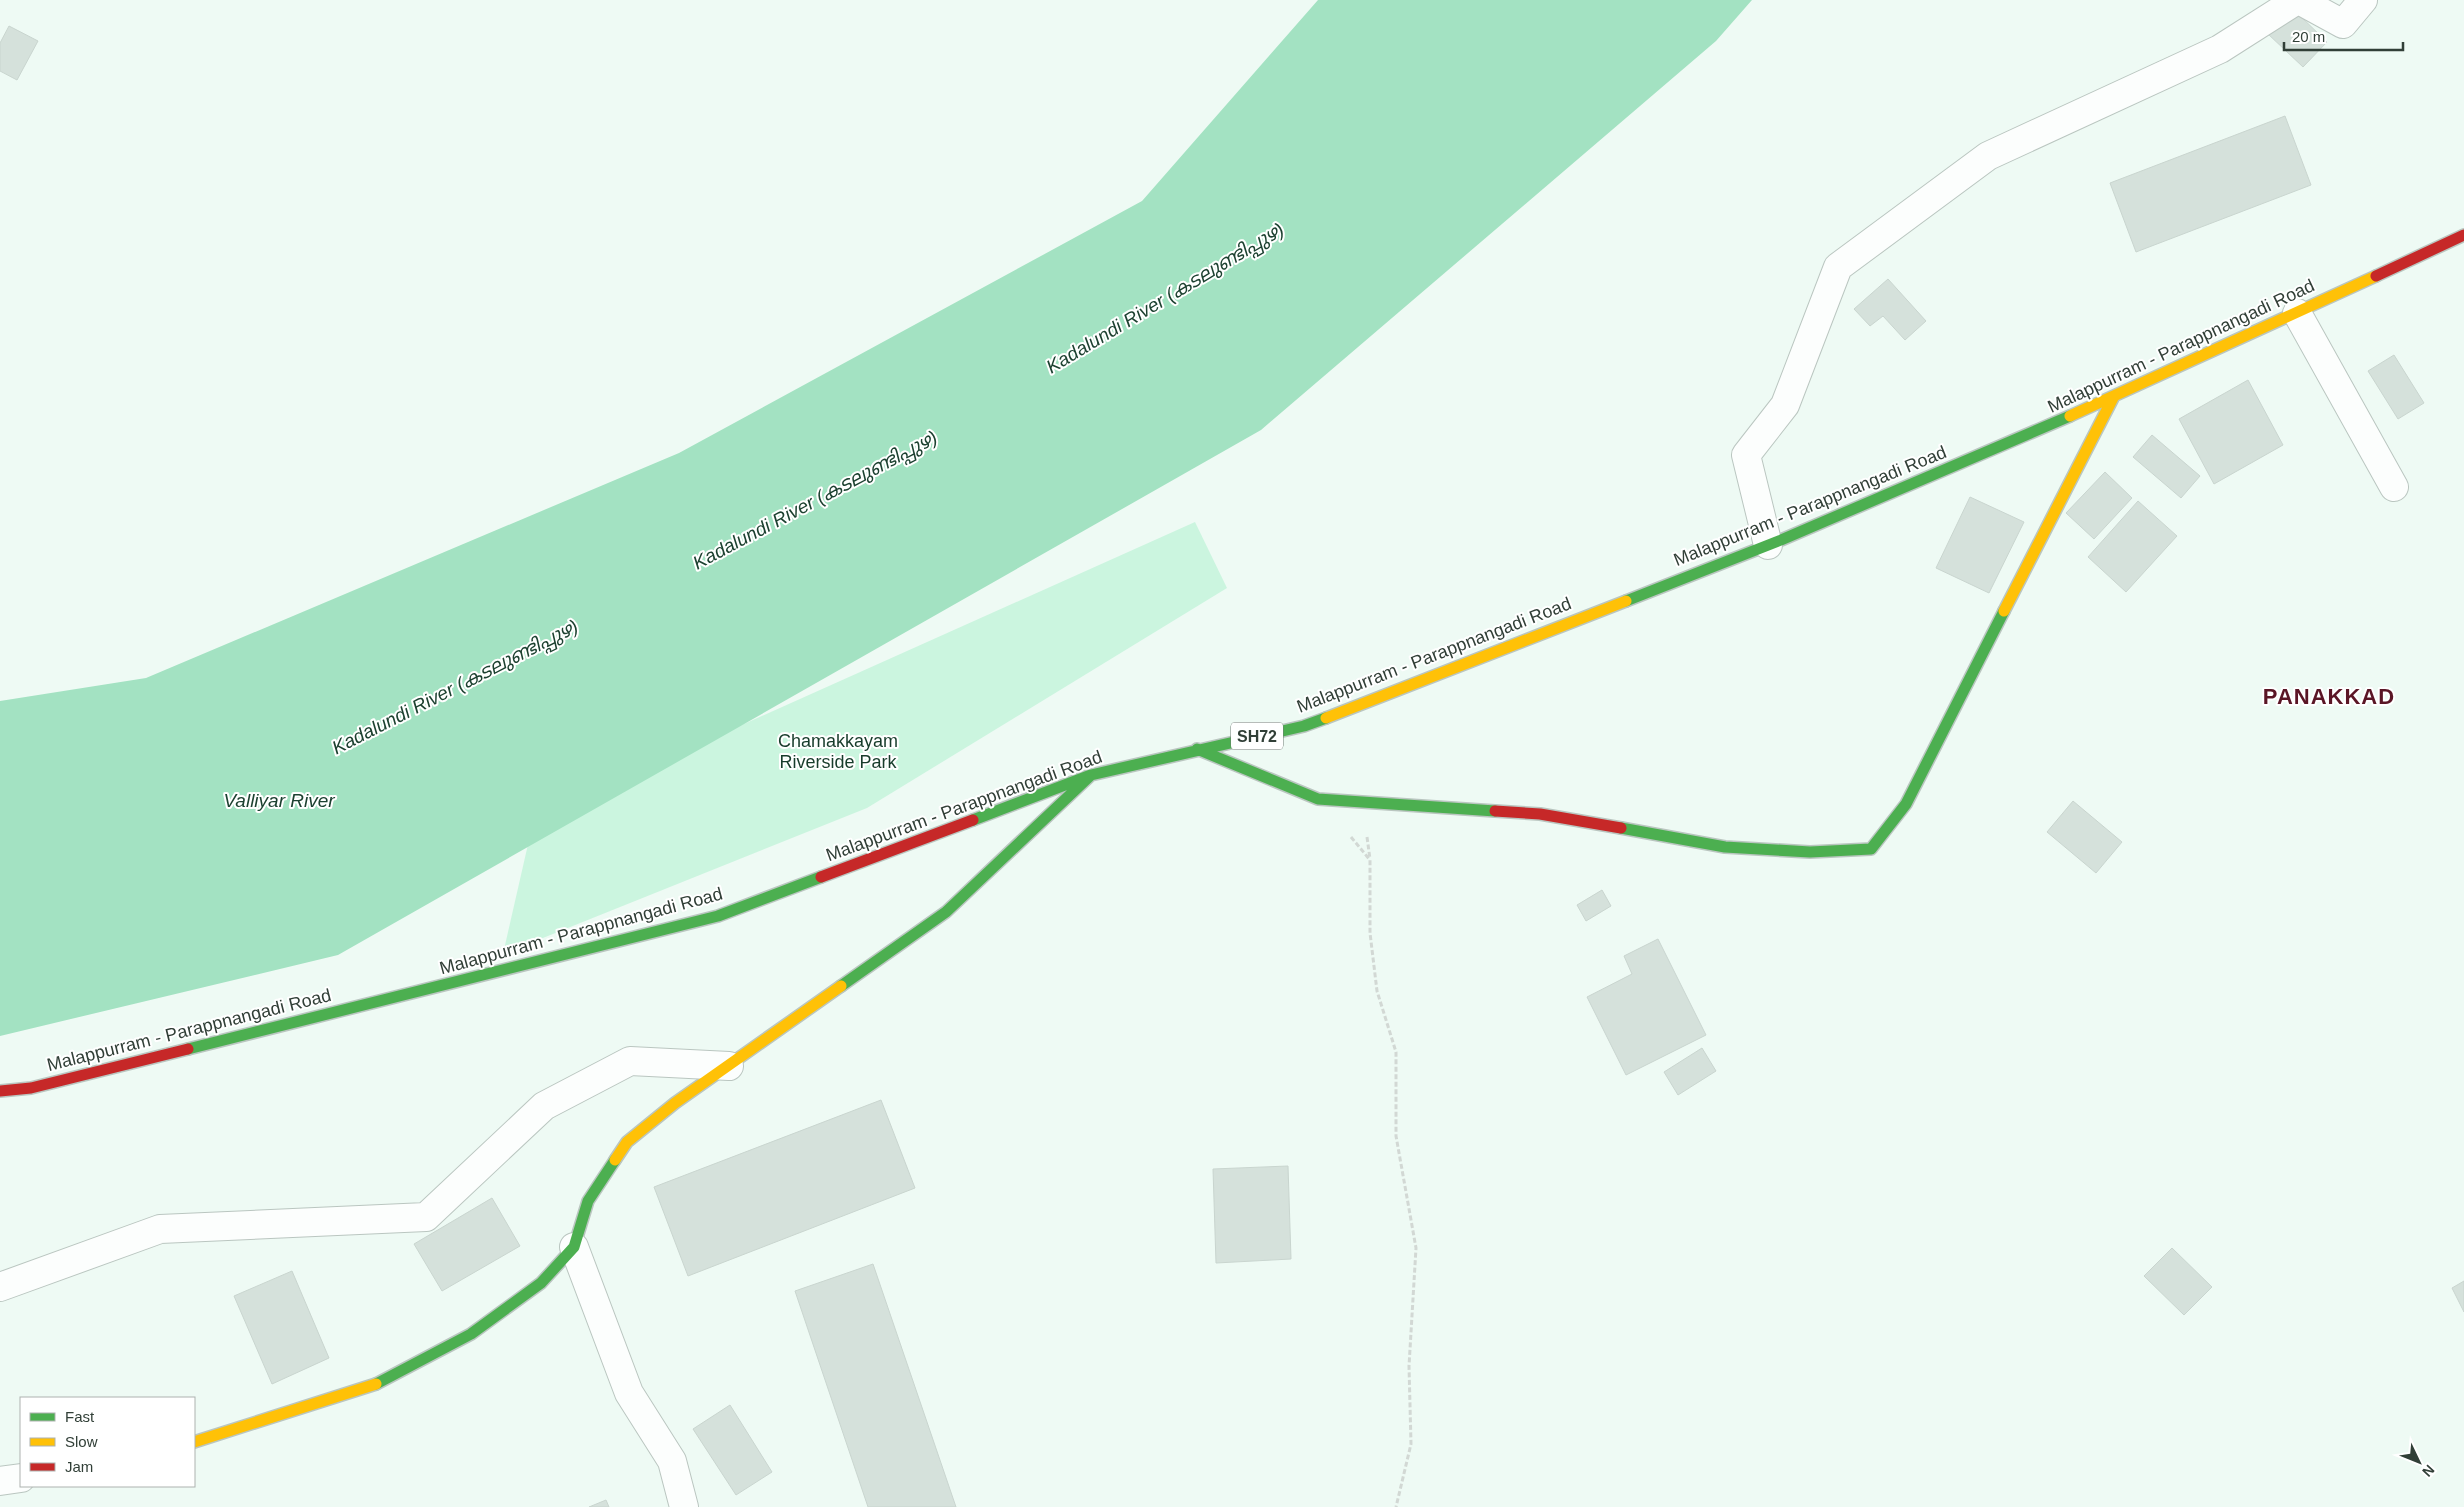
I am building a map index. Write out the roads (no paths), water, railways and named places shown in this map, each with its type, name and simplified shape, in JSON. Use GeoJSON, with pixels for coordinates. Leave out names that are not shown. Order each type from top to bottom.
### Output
{"type":"FeatureCollection","features":[{"type":"Feature","properties":{"kind":"main road","name":"Malappurram - Parappnangadi Road"},"geometry":{"type":"LineString","coordinates":[[0,1090],[40,1086],[718,916],[1090,775],[1196,749],[1304,726],[1768,545],[2114,398],[2464,235]]}},
{"type":"Feature","properties":{"kind":"main road"},"geometry":{"type":"LineString","coordinates":[[1196,749],[1318,799],[1540,814],[1725,847],[1810,852],[1871,849],[1906,804],[2114,398]]}},
{"type":"Feature","properties":{"kind":"main road"},"geometry":{"type":"LineString","coordinates":[[195,1442],[380,1383],[471,1334],[541,1283],[574,1247],[588,1202],[628,1142],[675,1103],[946,912],[1090,775]]}},
{"type":"Feature","properties":{"kind":"street"},"geometry":{"type":"LineString","coordinates":[[1768,545],[1746,455],[1785,405],[1838,267],[1988,156],[2220,49],[2298,0],[2343,24],[2363,0]]}},
{"type":"Feature","properties":{"kind":"street"},"geometry":{"type":"LineString","coordinates":[[2297,312],[2394,487]]}},
{"type":"Feature","properties":{"kind":"street"},"geometry":{"type":"LineString","coordinates":[[0,1287],[160,1229],[426,1217],[544,1106],[630,1061],[729,1066]]}},
{"type":"Feature","properties":{"kind":"street"},"geometry":{"type":"LineString","coordinates":[[574,1247],[629,1393],[672,1461],[684,1507]]}},
{"type":"Feature","properties":{"kind":"street"},"geometry":{"type":"LineString","coordinates":[[0,1481],[20,1478]]}},
{"type":"Feature","properties":{"kind":"water","name":"Valliyar River"},"geometry":{"type":"Polygon","coordinates":[[[1318,0],[1752,0],[1716,41],[1261,430],[338,955],[0,1036],[0,701],[146,678],[679,453],[1142,201],[1318,0]]]}},
{"type":"Feature","properties":{"kind":"district","name":"PANAKKAD"},"geometry":{"type":"Point","coordinates":[2329,696]}},
{"type":"Feature","properties":{"kind":"water label","name":"Kadalundi River (കടലുണ്ടിപ്പുഴ)"},"geometry":{"type":"Point","coordinates":[1165,298]}},
{"type":"Feature","properties":{"kind":"water label","name":"Kadalundi River (കടലുണ്ടിപ്പുഴ)"},"geometry":{"type":"Point","coordinates":[815,500]}},
{"type":"Feature","properties":{"kind":"water label","name":"Kadalundi River (കടലുണ്ടിപ്പുഴ)"},"geometry":{"type":"Point","coordinates":[455,687]}},
{"type":"Feature","properties":{"kind":"park label","name":"Chamakkayam Riverside Park"},"geometry":{"type":"Point","coordinates":[838,751]}}]}
